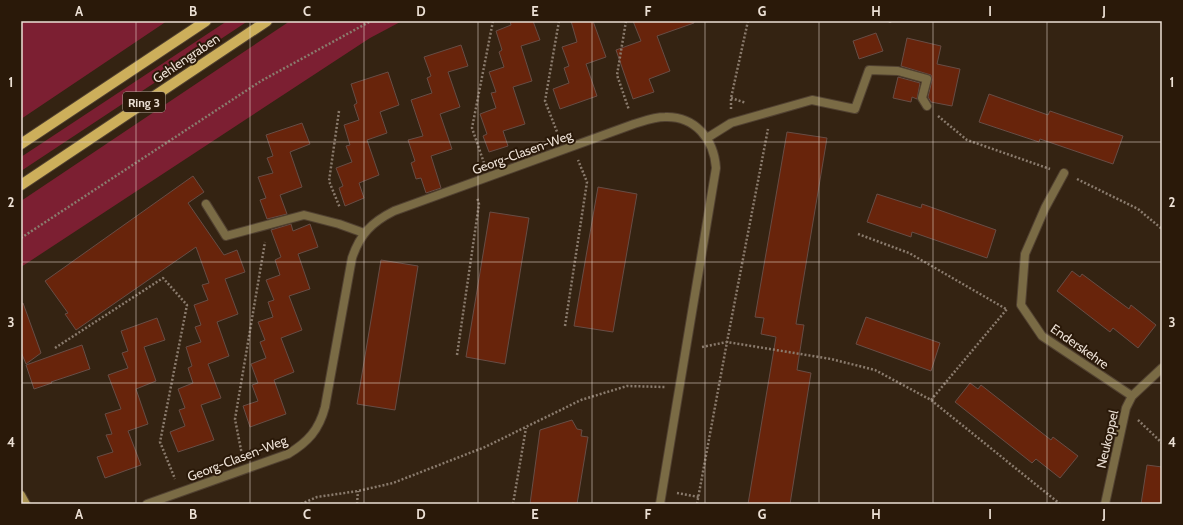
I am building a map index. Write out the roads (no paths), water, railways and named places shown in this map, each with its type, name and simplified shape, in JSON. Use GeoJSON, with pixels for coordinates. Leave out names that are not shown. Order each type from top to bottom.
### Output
{"type":"FeatureCollection","features":[{"type":"Feature","properties":{"kind":"main road","name":"Gehlengraben"},"geometry":{"type":"LineString","coordinates":[[21,144],[206,21]]}},
{"type":"Feature","properties":{"kind":"main road","name":"Gehlengraben"},"geometry":{"type":"LineString","coordinates":[[21,184],[267,21]]}},
{"type":"Feature","properties":{"kind":"street"},"geometry":{"type":"LineString","coordinates":[[708,138],[731,123],[812,100],[855,109],[869,70],[898,71],[927,79],[922,98],[927,106]]}},
{"type":"Feature","properties":{"kind":"street","name":"Georg-Clasen-Weg"},"geometry":{"type":"LineString","coordinates":[[147,504],[288,454],[309,438],[317,428],[325,407],[352,258],[359,241],[372,224],[394,211],[634,124],[663,116],[678,118],[692,123],[698,128],[708,138],[713,148],[716,159],[716,168],[660,504]]}},
{"type":"Feature","properties":{"kind":"street","name":"Enderskehre"},"geometry":{"type":"LineString","coordinates":[[1064,173],[1045,208],[1025,254],[1021,305],[1042,336],[1132,396]]}},
{"type":"Feature","properties":{"kind":"street"},"geometry":{"type":"LineString","coordinates":[[206,204],[226,236],[304,215],[346,226],[364,233]]}},
{"type":"Feature","properties":{"kind":"street","name":"Neukoppel"},"geometry":{"type":"LineString","coordinates":[[1105,504],[1126,408],[1132,396],[1162,368]]}},
{"type":"Feature","properties":{"kind":"street"},"geometry":{"type":"LineString","coordinates":[[21,495],[26,504]]}}]}
